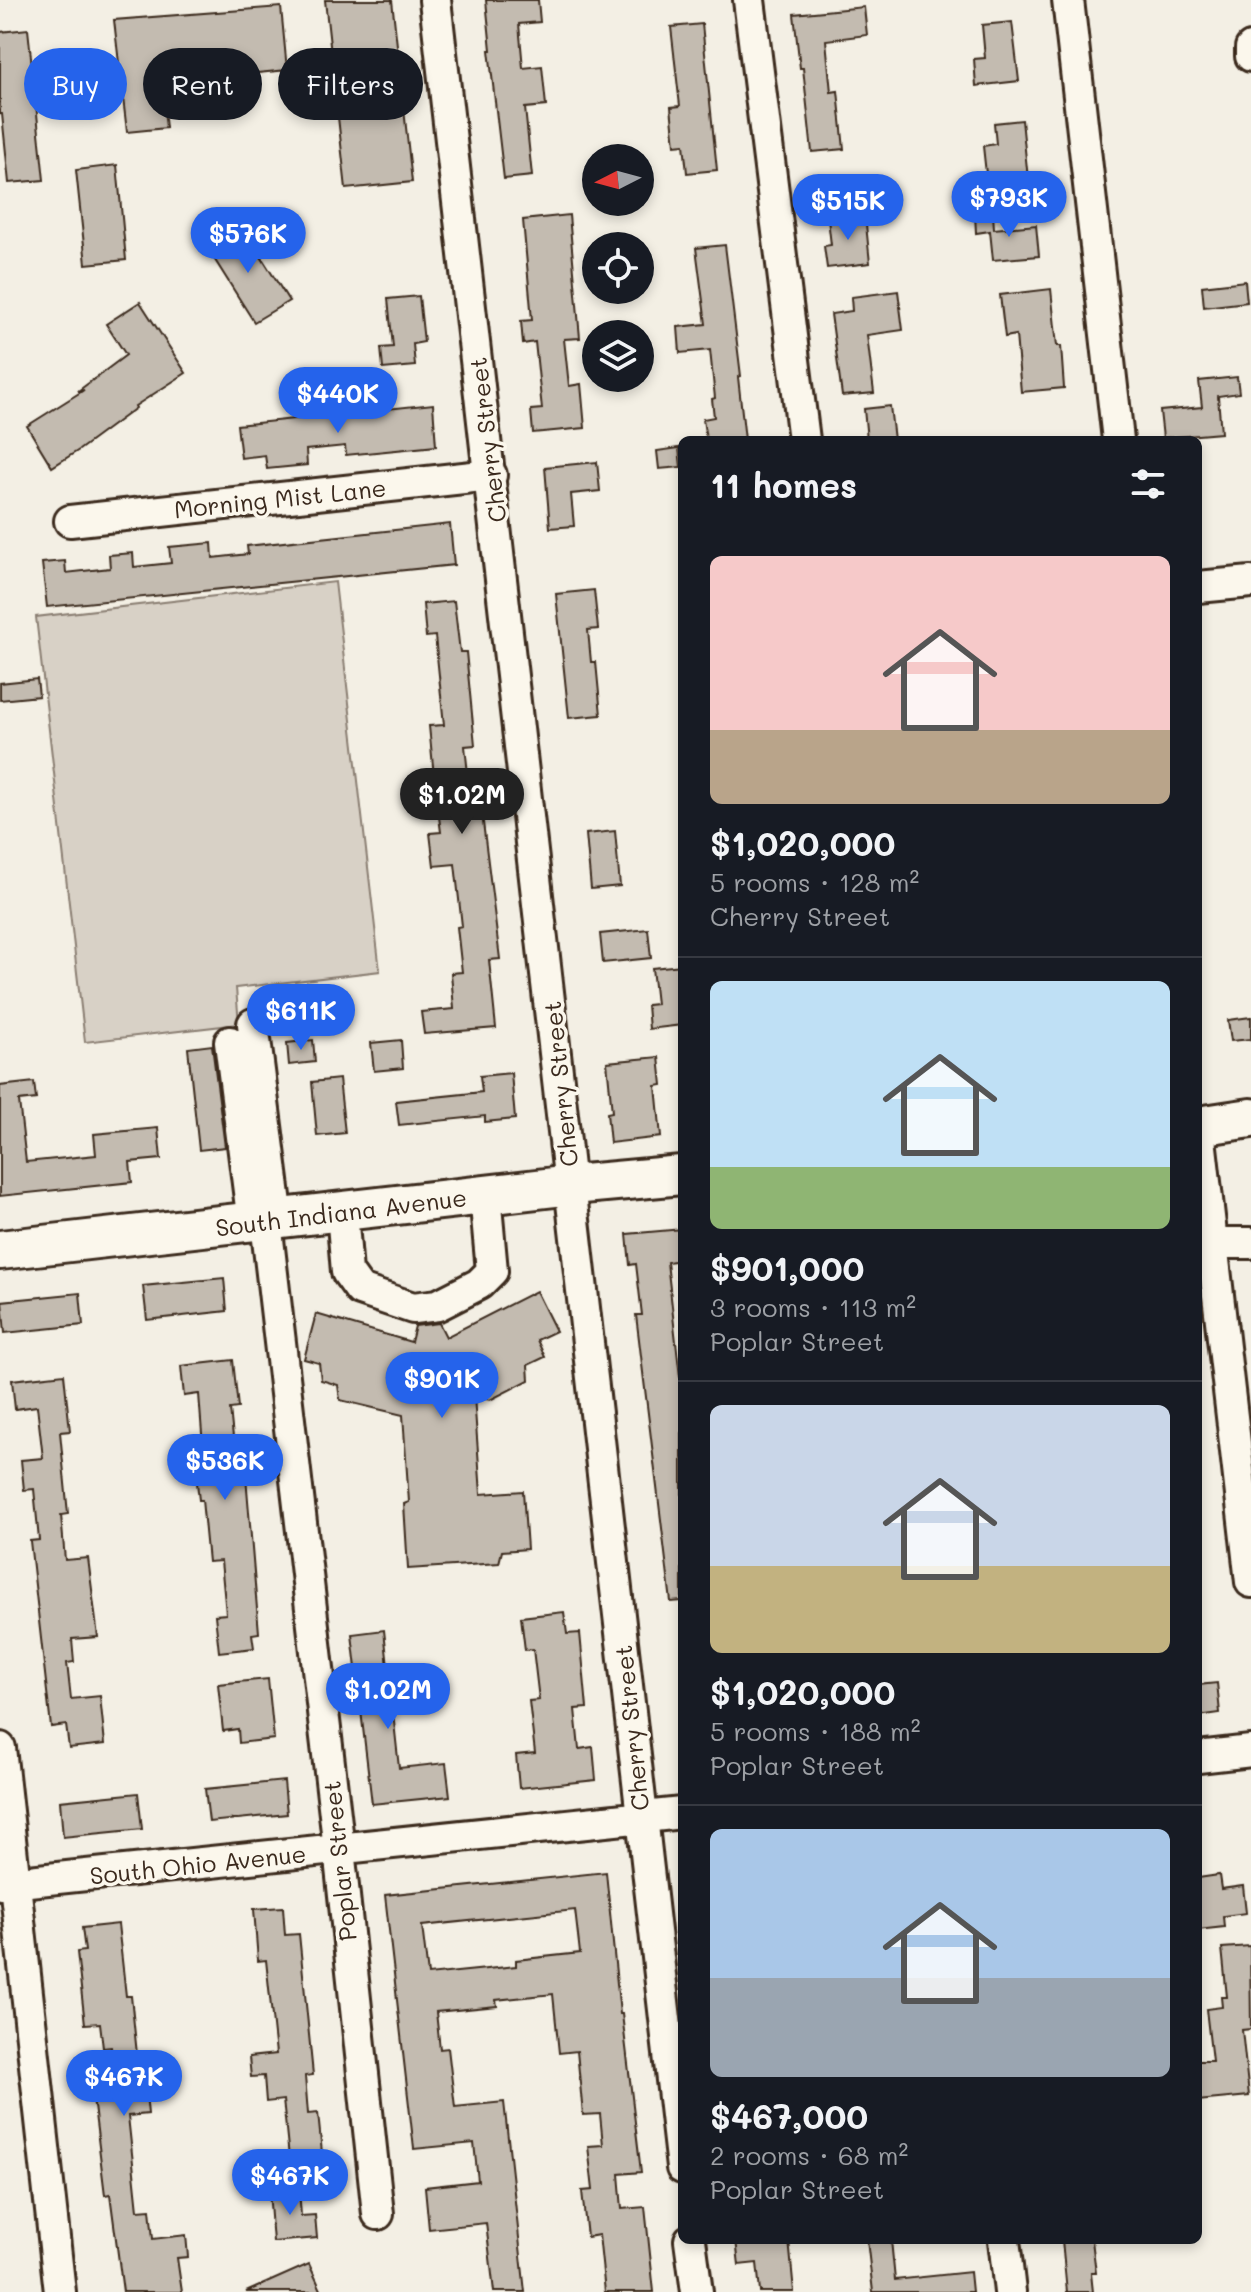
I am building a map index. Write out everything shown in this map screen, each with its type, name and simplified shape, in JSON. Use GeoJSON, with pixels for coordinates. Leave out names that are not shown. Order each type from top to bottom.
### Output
{"type":"FeatureCollection","features":[{"type":"Feature","properties":{"kind":"main road"},"geometry":{"type":"LineString","coordinates":[[1202,1124],[1251,1118]]}},
{"type":"Feature","properties":{"kind":"main road","name":"South Indiana Avenue"},"geometry":{"type":"LineString","coordinates":[[0,1250],[678,1175]]}},
{"type":"Feature","properties":{"kind":"street","name":"Cherry Street"},"geometry":{"type":"LineString","coordinates":[[435,0],[678,2134]]}},
{"type":"Feature","properties":{"kind":"street"},"geometry":{"type":"LineString","coordinates":[[749,0],[804,436]]}},
{"type":"Feature","properties":{"kind":"street"},"geometry":{"type":"LineString","coordinates":[[1068,0],[1118,436]]}},
{"type":"Feature","properties":{"kind":"street"},"geometry":{"type":"LineString","coordinates":[[1251,48],[1251,56]]}},
{"type":"Feature","properties":{"kind":"street","name":"Morning Mist Lane"},"geometry":{"type":"LineString","coordinates":[[70,521],[491,475]]}},
{"type":"Feature","properties":{"kind":"street"},"geometry":{"type":"LineString","coordinates":[[1202,587],[1251,582]]}},
{"type":"Feature","properties":{"kind":"street","name":"Poplar Street"},"geometry":{"type":"LineString","coordinates":[[242,1033],[339,1849],[378,2214]]}},
{"type":"Feature","properties":{"kind":"street"},"geometry":{"type":"LineString","coordinates":[[1202,1158],[1251,1582]]}},
{"type":"Feature","properties":{"kind":"street"},"geometry":{"type":"LineString","coordinates":[[342,1212],[347,1272],[360,1290],[413,1308],[438,1305],[479,1284],[492,1271],[485,1195]]}},
{"type":"Feature","properties":{"kind":"street"},"geometry":{"type":"LineString","coordinates":[[1212,1243],[1251,1243]]}},
{"type":"Feature","properties":{"kind":"street"},"geometry":{"type":"LineString","coordinates":[[0,1748],[8,1883],[60,2292]]}},
{"type":"Feature","properties":{"kind":"street"},"geometry":{"type":"LineString","coordinates":[[1202,1757],[1251,1751]]}},
{"type":"Feature","properties":{"kind":"street","name":"South Ohio Avenue"},"geometry":{"type":"LineString","coordinates":[[8,1883],[678,1813]]}},
{"type":"Feature","properties":{"kind":"street"},"geometry":{"type":"LineString","coordinates":[[691,2244],[697,2292]]}},
{"type":"Feature","properties":{"kind":"street"},"geometry":{"type":"LineString","coordinates":[[1004,2244],[1010,2292]]}},
{"type":"Feature","properties":{"kind":"shaded area"},"geometry":{"type":"Polygon","coordinates":[[[335,582],[380,971],[236,988],[239,1024],[85,1042],[36,617],[335,582]]]}},
{"type":"Feature","properties":{"kind":"building"},"geometry":{"type":"Polygon","coordinates":[[[325,0],[392,0],[397,48],[330,48],[325,0]]]}},
{"type":"Feature","properties":{"kind":"building"},"geometry":{"type":"Polygon","coordinates":[[[486,0],[538,0],[540,22],[519,24],[523,68],[542,66],[546,106],[525,108],[532,176],[504,179],[486,0]]]}},
{"type":"Feature","properties":{"kind":"building"},"geometry":{"type":"Polygon","coordinates":[[[281,7],[285,48],[278,48],[278,71],[262,73],[262,48],[143,48],[143,120],[165,120],[166,128],[127,132],[127,48],[117,48],[114,20],[281,7]]]}},
{"type":"Feature","properties":{"kind":"building"},"geometry":{"type":"Polygon","coordinates":[[[864,7],[867,35],[826,40],[831,92],[838,91],[844,149],[812,152],[794,14],[864,7]]]}},
{"type":"Feature","properties":{"kind":"building"},"geometry":{"type":"Polygon","coordinates":[[[1012,22],[1019,81],[976,86],[974,59],[985,58],[982,25],[1012,22]]]}},
{"type":"Feature","properties":{"kind":"building"},"geometry":{"type":"Polygon","coordinates":[[[702,24],[717,170],[687,173],[684,144],[675,145],[671,107],[680,106],[671,27],[702,24]]]}},
{"type":"Feature","properties":{"kind":"building"},"geometry":{"type":"Polygon","coordinates":[[[28,29],[30,48],[24,48],[24,120],[38,120],[44,180],[9,183],[0,114],[0,32],[28,29]]]}},
{"type":"Feature","properties":{"kind":"building"},"geometry":{"type":"Polygon","coordinates":[[[338,120],[405,120],[412,182],[346,189],[338,120]]]}},
{"type":"Feature","properties":{"kind":"building"},"geometry":{"type":"Polygon","coordinates":[[[1022,120],[1028,179],[987,183],[983,146],[996,144],[994,123],[1022,120]]]}},
{"type":"Feature","properties":{"kind":"building"},"geometry":{"type":"Polygon","coordinates":[[[117,165],[126,260],[86,264],[76,170],[117,165]]]}},
{"type":"Feature","properties":{"kind":"building"},"geometry":{"type":"Polygon","coordinates":[[[993,213],[994,229],[1036,225],[1039,256],[993,260],[990,231],[976,233],[975,214],[993,213]]]}},
{"type":"Feature","properties":{"kind":"building"},"geometry":{"type":"Polygon","coordinates":[[[569,215],[580,338],[564,339],[569,386],[581,384],[585,428],[533,433],[531,410],[542,409],[535,342],[523,344],[521,321],[532,320],[523,220],[569,215]]]}},
{"type":"Feature","properties":{"kind":"building"},"geometry":{"type":"Polygon","coordinates":[[[865,215],[870,263],[827,268],[824,246],[831,245],[828,219],[865,215]]]}},
{"type":"Feature","properties":{"kind":"building"},"geometry":{"type":"Polygon","coordinates":[[[243,228],[289,301],[254,322],[208,249],[243,228]]]}},
{"type":"Feature","properties":{"kind":"building"},"geometry":{"type":"Polygon","coordinates":[[[725,245],[741,376],[738,377],[745,436],[705,436],[703,419],[714,417],[710,350],[680,353],[678,327],[706,324],[696,248],[725,245]]]}},
{"type":"Feature","properties":{"kind":"building"},"geometry":{"type":"Polygon","coordinates":[[[1245,281],[1247,302],[1204,307],[1202,286],[1245,281]]]}},
{"type":"Feature","properties":{"kind":"building"},"geometry":{"type":"Polygon","coordinates":[[[1051,289],[1057,346],[1061,346],[1064,388],[1021,392],[1016,335],[1005,337],[1000,295],[1051,289]]]}},
{"type":"Feature","properties":{"kind":"building"},"geometry":{"type":"Polygon","coordinates":[[[898,291],[903,330],[867,335],[874,393],[842,396],[831,314],[852,311],[851,297],[898,291]]]}},
{"type":"Feature","properties":{"kind":"building"},"geometry":{"type":"Polygon","coordinates":[[[419,296],[424,342],[413,344],[415,366],[383,369],[381,348],[393,347],[388,299],[419,296]]]}},
{"type":"Feature","properties":{"kind":"building"},"geometry":{"type":"Polygon","coordinates":[[[140,302],[186,373],[52,467],[27,426],[84,390],[78,391],[126,355],[106,324],[140,302]]]}},
{"type":"Feature","properties":{"kind":"building"},"geometry":{"type":"Polygon","coordinates":[[[1237,377],[1239,393],[1218,396],[1221,433],[1163,436],[1160,411],[1202,407],[1199,381],[1237,377]]]}},
{"type":"Feature","properties":{"kind":"building"},"geometry":{"type":"Polygon","coordinates":[[[433,404],[436,446],[346,455],[345,446],[306,450],[307,465],[267,469],[265,455],[241,458],[237,425],[433,404]]]}},
{"type":"Feature","properties":{"kind":"building"},"geometry":{"type":"Polygon","coordinates":[[[890,406],[894,436],[867,436],[864,409],[890,406]]]}},
{"type":"Feature","properties":{"kind":"building"},"geometry":{"type":"Polygon","coordinates":[[[678,448],[678,467],[659,469],[657,451],[678,448]]]}},
{"type":"Feature","properties":{"kind":"building"},"geometry":{"type":"Polygon","coordinates":[[[597,462],[600,491],[571,494],[574,526],[550,528],[545,467],[597,462]]]}},
{"type":"Feature","properties":{"kind":"building"},"geometry":{"type":"Polygon","coordinates":[[[450,524],[454,565],[47,607],[42,563],[65,561],[66,573],[110,568],[109,555],[133,553],[134,567],[171,563],[169,547],[212,543],[213,558],[248,554],[247,546],[450,524]]]}},
{"type":"Feature","properties":{"kind":"building"},"geometry":{"type":"Polygon","coordinates":[[[594,590],[598,629],[588,630],[591,662],[596,662],[601,715],[569,718],[556,594],[594,590]]]}},
{"type":"Feature","properties":{"kind":"building"},"geometry":{"type":"Polygon","coordinates":[[[454,601],[460,652],[466,652],[475,745],[465,746],[469,783],[478,782],[500,959],[489,960],[496,1028],[424,1034],[421,1012],[454,1009],[451,973],[462,972],[457,927],[462,926],[455,864],[434,866],[430,833],[441,832],[438,809],[451,808],[447,774],[434,776],[429,726],[444,725],[435,636],[426,637],[423,604],[454,601]]]}},
{"type":"Feature","properties":{"kind":"building"},"geometry":{"type":"Polygon","coordinates":[[[37,679],[39,696],[0,700],[0,683],[37,679]]]}},
{"type":"Feature","properties":{"kind":"building"},"geometry":{"type":"Polygon","coordinates":[[[615,831],[620,886],[591,889],[586,834],[615,831]]]}},
{"type":"Feature","properties":{"kind":"building"},"geometry":{"type":"Polygon","coordinates":[[[648,929],[651,958],[603,963],[600,934],[648,929]]]}},
{"type":"Feature","properties":{"kind":"building"},"geometry":{"type":"Polygon","coordinates":[[[678,965],[678,1025],[649,1029],[647,1005],[656,1004],[652,968],[678,965]]]}},
{"type":"Feature","properties":{"kind":"building"},"geometry":{"type":"Polygon","coordinates":[[[337,989],[340,1022],[312,1025],[309,992],[337,989]]]}},
{"type":"Feature","properties":{"kind":"building"},"geometry":{"type":"Polygon","coordinates":[[[1251,1017],[1251,1039],[1231,1041],[1228,1020],[1251,1017]]]}},
{"type":"Feature","properties":{"kind":"building"},"geometry":{"type":"Polygon","coordinates":[[[313,1040],[315,1062],[289,1065],[287,1043],[313,1040]]]}},
{"type":"Feature","properties":{"kind":"building"},"geometry":{"type":"Polygon","coordinates":[[[401,1040],[403,1068],[374,1071],[371,1043],[401,1040]]]}},
{"type":"Feature","properties":{"kind":"building"},"geometry":{"type":"Polygon","coordinates":[[[212,1045],[225,1147],[199,1150],[188,1048],[212,1045]]]}},
{"type":"Feature","properties":{"kind":"building"},"geometry":{"type":"Polygon","coordinates":[[[659,1057],[662,1085],[656,1086],[661,1137],[610,1143],[607,1113],[612,1112],[607,1062],[659,1057]]]}},
{"type":"Feature","properties":{"kind":"building"},"geometry":{"type":"Polygon","coordinates":[[[511,1073],[515,1119],[485,1122],[485,1116],[399,1125],[396,1101],[482,1092],[480,1076],[511,1073]]]}},
{"type":"Feature","properties":{"kind":"building"},"geometry":{"type":"Polygon","coordinates":[[[339,1079],[345,1133],[317,1136],[312,1082],[339,1079]]]}},
{"type":"Feature","properties":{"kind":"building"},"geometry":{"type":"Polygon","coordinates":[[[34,1082],[36,1099],[19,1101],[26,1162],[96,1155],[94,1134],[158,1128],[161,1159],[130,1162],[132,1182],[0,1196],[0,1086],[34,1082]]]}},
{"type":"Feature","properties":{"kind":"building"},"geometry":{"type":"Polygon","coordinates":[[[678,1229],[678,1261],[667,1262],[678,1360],[678,1601],[671,1602],[636,1315],[642,1315],[636,1264],[630,1265],[627,1234],[678,1229]]]}},
{"type":"Feature","properties":{"kind":"building"},"geometry":{"type":"Polygon","coordinates":[[[224,1278],[227,1311],[147,1320],[143,1286],[224,1278]]]}},
{"type":"Feature","properties":{"kind":"building"},"geometry":{"type":"Polygon","coordinates":[[[536,1291],[556,1331],[537,1340],[545,1357],[528,1365],[529,1380],[490,1400],[474,1396],[481,1494],[523,1491],[527,1549],[502,1551],[499,1563],[408,1569],[404,1504],[409,1502],[403,1415],[340,1400],[338,1385],[321,1380],[319,1363],[304,1359],[316,1314],[411,1342],[415,1326],[439,1323],[446,1337],[536,1291]]]}},
{"type":"Feature","properties":{"kind":"building"},"geometry":{"type":"Polygon","coordinates":[[[80,1293],[83,1325],[5,1333],[2,1301],[80,1293]]]}},
{"type":"Feature","properties":{"kind":"building"},"geometry":{"type":"Polygon","coordinates":[[[233,1360],[238,1408],[230,1409],[236,1465],[245,1464],[259,1633],[252,1634],[254,1648],[219,1652],[215,1615],[226,1614],[221,1561],[208,1562],[202,1500],[199,1500],[196,1474],[205,1473],[199,1394],[184,1396],[181,1366],[233,1360]]]}},
{"type":"Feature","properties":{"kind":"building"},"geometry":{"type":"Polygon","coordinates":[[[64,1374],[70,1431],[60,1432],[68,1514],[61,1515],[65,1560],[88,1558],[98,1637],[72,1639],[74,1662],[67,1663],[71,1699],[100,1696],[105,1744],[69,1748],[66,1725],[51,1727],[30,1541],[39,1540],[34,1489],[24,1490],[21,1460],[43,1458],[37,1406],[15,1409],[12,1380],[64,1374]]]}},
{"type":"Feature","properties":{"kind":"building"},"geometry":{"type":"Polygon","coordinates":[[[564,1612],[567,1634],[580,1633],[587,1708],[575,1709],[579,1749],[593,1747],[596,1780],[519,1788],[516,1755],[535,1753],[529,1701],[539,1700],[533,1649],[525,1650],[521,1617],[564,1612]]]}},
{"type":"Feature","properties":{"kind":"building"},"geometry":{"type":"Polygon","coordinates":[[[384,1630],[399,1768],[446,1763],[450,1796],[372,1804],[352,1634],[384,1630]]]}},
{"type":"Feature","properties":{"kind":"building"},"geometry":{"type":"Polygon","coordinates":[[[268,1679],[274,1739],[239,1743],[238,1729],[223,1731],[218,1684],[268,1679]]]}},
{"type":"Feature","properties":{"kind":"building"},"geometry":{"type":"Polygon","coordinates":[[[1217,1683],[1220,1713],[1202,1715],[1202,1685],[1217,1683]]]}},
{"type":"Feature","properties":{"kind":"building"},"geometry":{"type":"Polygon","coordinates":[[[284,1781],[287,1814],[209,1822],[205,1789],[284,1781]]]}},
{"type":"Feature","properties":{"kind":"building"},"geometry":{"type":"Polygon","coordinates":[[[138,1793],[142,1829],[63,1837],[60,1801],[138,1793]]]}},
{"type":"Feature","properties":{"kind":"building"},"geometry":{"type":"Polygon","coordinates":[[[606,1872],[620,2014],[641,2172],[619,2174],[622,2209],[645,2207],[654,2292],[605,2292],[599,2235],[587,2237],[582,2191],[593,2190],[588,2146],[603,2145],[600,2114],[583,2115],[577,2051],[559,2053],[553,1994],[496,2000],[497,2006],[436,2012],[440,2049],[448,2048],[455,2107],[504,2102],[525,2292],[494,2292],[486,2223],[429,2229],[425,2187],[478,2181],[474,2143],[414,2149],[385,1895],[606,1872]],[[575,1910],[422,1926],[428,1975],[516,1966],[516,1960],[580,1953],[575,1910]]]}},
{"type":"Feature","properties":{"kind":"building"},"geometry":{"type":"Polygon","coordinates":[[[1219,1875],[1221,1889],[1243,1886],[1246,1913],[1223,1916],[1224,1927],[1202,1930],[1202,1877],[1219,1875]]]}},
{"type":"Feature","properties":{"kind":"building"},"geometry":{"type":"Polygon","coordinates":[[[283,1907],[285,1935],[299,1934],[313,2075],[305,2076],[308,2114],[318,2113],[324,2173],[291,2177],[283,2100],[266,2102],[264,2076],[251,2077],[249,2057],[276,2054],[266,1960],[258,1961],[254,1909],[283,1907]]]}},
{"type":"Feature","properties":{"kind":"building"},"geometry":{"type":"Polygon","coordinates":[[[118,1924],[126,1996],[131,1996],[138,2064],[143,2064],[148,2114],[128,2116],[138,2210],[150,2209],[153,2239],[186,2235],[188,2257],[177,2258],[182,2292],[123,2292],[110,2194],[105,2195],[93,2098],[116,2095],[111,2047],[103,2048],[100,2023],[85,2024],[77,1952],[85,1951],[82,1928],[118,1924]]]}},
{"type":"Feature","properties":{"kind":"building"},"geometry":{"type":"Polygon","coordinates":[[[1250,1946],[1251,2029],[1242,2030],[1249,2096],[1202,2101],[1202,2061],[1212,2061],[1206,2009],[1222,2007],[1221,1997],[1227,1997],[1222,1948],[1250,1946]]]}},
{"type":"Feature","properties":{"kind":"building"},"geometry":{"type":"Polygon","coordinates":[[[299,2189],[301,2216],[315,2215],[317,2238],[273,2242],[269,2191],[299,2189]]]}},
{"type":"Feature","properties":{"kind":"building"},"geometry":{"type":"Polygon","coordinates":[[[736,2244],[789,2244],[794,2292],[760,2292],[757,2263],[739,2265],[736,2244]]]}},
{"type":"Feature","properties":{"kind":"building"},"geometry":{"type":"Polygon","coordinates":[[[867,2244],[891,2244],[895,2280],[970,2272],[972,2292],[873,2292],[867,2244]]]}},
{"type":"Feature","properties":{"kind":"building"},"geometry":{"type":"Polygon","coordinates":[[[1062,2244],[1092,2244],[1096,2273],[1091,2273],[1093,2292],[1067,2292],[1062,2244]]]}},
{"type":"Feature","properties":{"kind":"building"},"geometry":{"type":"Polygon","coordinates":[[[309,2264],[322,2292],[246,2292],[309,2264]]]}}]}
